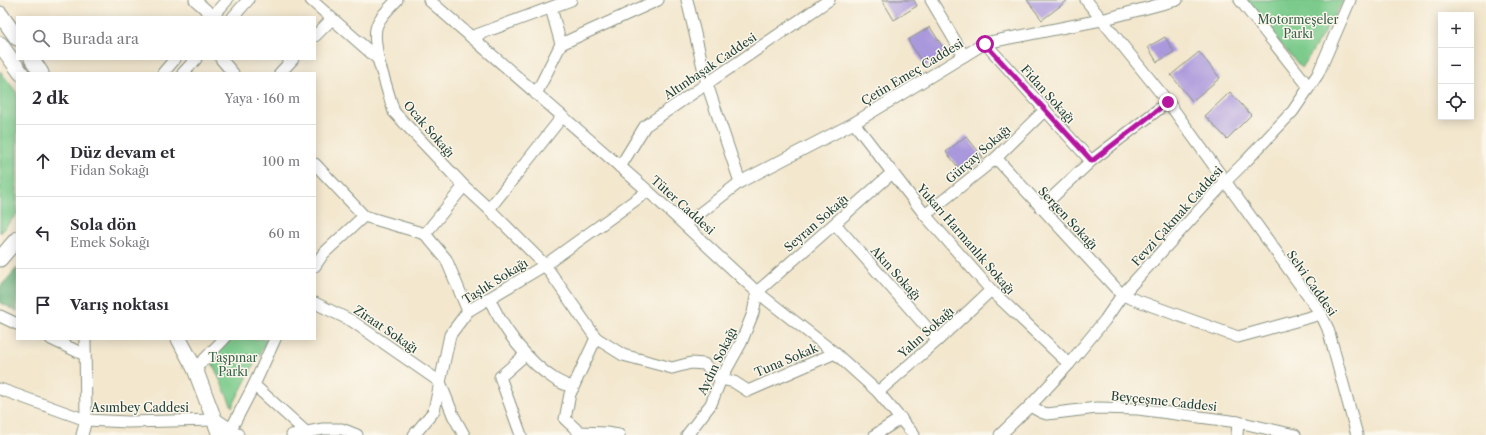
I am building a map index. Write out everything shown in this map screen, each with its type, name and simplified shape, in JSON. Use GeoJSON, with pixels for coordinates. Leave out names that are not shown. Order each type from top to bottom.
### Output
{"type":"FeatureCollection","features":[{"type":"Feature","properties":{"kind":"main road"},"geometry":{"type":"LineString","coordinates":[[0,14],[16,37]]}},
{"type":"Feature","properties":{"kind":"main road"},"geometry":{"type":"LineString","coordinates":[[0,44],[20,72]]}},
{"type":"Feature","properties":{"kind":"main road"},"geometry":{"type":"LineString","coordinates":[[33,60],[40,72]]}},
{"type":"Feature","properties":{"kind":"main road"},"geometry":{"type":"LineString","coordinates":[[0,247],[16,229]]}},
{"type":"Feature","properties":{"kind":"main road"},"geometry":{"type":"LineString","coordinates":[[0,259],[16,240]]}},
{"type":"Feature","properties":{"kind":"main road"},"geometry":{"type":"LineString","coordinates":[[180,340],[195,369],[214,420],[229,434]]}},
{"type":"Feature","properties":{"kind":"street"},"geometry":{"type":"LineString","coordinates":[[195,0],[212,16],[227,0]]}},
{"type":"Feature","properties":{"kind":"street"},"geometry":{"type":"LineString","coordinates":[[234,16],[248,0]]}},
{"type":"Feature","properties":{"kind":"street"},"geometry":{"type":"LineString","coordinates":[[311,0],[378,60]]}},
{"type":"Feature","properties":{"kind":"street","name":"Ocak Sokağı"},"geometry":{"type":"LineString","coordinates":[[397,0],[376,25],[375,35],[378,60],[394,112],[464,186],[545,265],[596,338]]}},
{"type":"Feature","properties":{"kind":"street","name":"Tüter Caddesi"},"geometry":{"type":"LineString","coordinates":[[429,0],[648,191],[757,292],[835,353],[878,392],[914,435]]}},
{"type":"Feature","properties":{"kind":"street"},"geometry":{"type":"LineString","coordinates":[[471,37],[571,0]]}},
{"type":"Feature","properties":{"kind":"street"},"geometry":{"type":"LineString","coordinates":[[536,94],[561,44],[658,0]]}},
{"type":"Feature","properties":{"kind":"street"},"geometry":{"type":"LineString","coordinates":[[687,0],[707,84],[740,182]]}},
{"type":"Feature","properties":{"kind":"street","name":"Altınbaşak Caddesi"},"geometry":{"type":"LineString","coordinates":[[620,167],[645,126],[829,0]]}},
{"type":"Feature","properties":{"kind":"street"},"geometry":{"type":"LineString","coordinates":[[931,0],[964,56]]}},
{"type":"Feature","properties":{"kind":"street","name":"Selvi Caddesi"},"geometry":{"type":"LineString","coordinates":[[1086,0],[1168,102],[1321,314],[1328,329],[1357,435]]}},
{"type":"Feature","properties":{"kind":"street","name":"Çetin Emeç Caddesi"},"geometry":{"type":"LineString","coordinates":[[685,225],[740,182],[854,123],[985,44],[1101,20],[1166,1],[1177,0]]}},
{"type":"Feature","properties":{"kind":"street"},"geometry":{"type":"LineString","coordinates":[[1240,0],[1309,87]]}},
{"type":"Feature","properties":{"kind":"street","name":"Fevzi Çakmak Caddesi"},"geometry":{"type":"LineString","coordinates":[[1001,434],[1030,406],[1069,364],[1105,320],[1122,295],[1225,182],[1293,111],[1318,74],[1350,0]]}},
{"type":"Feature","properties":{"kind":"street"},"geometry":{"type":"LineString","coordinates":[[551,8],[561,44]]}},
{"type":"Feature","properties":{"kind":"street"},"geometry":{"type":"LineString","coordinates":[[316,35],[332,19]]}},
{"type":"Feature","properties":{"kind":"street","name":"Fidan Sokağı"},"geometry":{"type":"LineString","coordinates":[[985,44],[1092,161]]}},
{"type":"Feature","properties":{"kind":"street"},"geometry":{"type":"LineString","coordinates":[[164,72],[174,60]]}},
{"type":"Feature","properties":{"kind":"street"},"geometry":{"type":"LineString","coordinates":[[184,72],[195,60]]}},
{"type":"Feature","properties":{"kind":"street"},"geometry":{"type":"LineString","coordinates":[[223,60],[232,72]]}},
{"type":"Feature","properties":{"kind":"street"},"geometry":{"type":"LineString","coordinates":[[281,72],[292,60]]}},
{"type":"Feature","properties":{"kind":"street"},"geometry":{"type":"LineString","coordinates":[[1041,208],[1092,161],[1168,102]]}},
{"type":"Feature","properties":{"kind":"street","name":"Gürçay Sokağı"},"geometry":{"type":"LineString","coordinates":[[925,215],[996,158],[1045,110]]}},
{"type":"Feature","properties":{"kind":"street"},"geometry":{"type":"LineString","coordinates":[[489,209],[562,117]]}},
{"type":"Feature","properties":{"kind":"street","name":"Yukarı Harmanlık Sokağı"},"geometry":{"type":"LineString","coordinates":[[854,123],[925,215],[991,290],[1069,364]]}},
{"type":"Feature","properties":{"kind":"street","name":"Sergen Sokağı"},"geometry":{"type":"LineString","coordinates":[[996,158],[1122,295]]}},
{"type":"Feature","properties":{"kind":"street"},"geometry":{"type":"LineString","coordinates":[[316,165],[364,216],[425,234],[446,259],[468,311]]}},
{"type":"Feature","properties":{"kind":"street","name":"Seyran Sokağı"},"geometry":{"type":"LineString","coordinates":[[757,292],[892,173]]}},
{"type":"Feature","properties":{"kind":"street"},"geometry":{"type":"LineString","coordinates":[[425,234],[464,186]]}},
{"type":"Feature","properties":{"kind":"street","name":"Taşlık Sokağı"},"geometry":{"type":"LineString","coordinates":[[414,435],[434,411],[450,335],[468,311],[545,265],[648,191]]}},
{"type":"Feature","properties":{"kind":"street"},"geometry":{"type":"LineString","coordinates":[[316,264],[323,254],[364,216]]}},
{"type":"Feature","properties":{"kind":"street","name":"Akın Sokağı"},"geometry":{"type":"LineString","coordinates":[[835,224],[938,340]]}},
{"type":"Feature","properties":{"kind":"street","name":"Yalın Sokağı"},"geometry":{"type":"LineString","coordinates":[[878,392],[938,340],[991,290]]}},
{"type":"Feature","properties":{"kind":"street","name":"Aydın Sokağı"},"geometry":{"type":"LineString","coordinates":[[687,435],[711,404],[741,343],[753,313],[757,292]]}},
{"type":"Feature","properties":{"kind":"street"},"geometry":{"type":"LineString","coordinates":[[1122,295],[1238,337],[1321,314]]}},
{"type":"Feature","properties":{"kind":"street"},"geometry":{"type":"LineString","coordinates":[[489,298],[495,311],[525,355],[556,380],[573,388]]}},
{"type":"Feature","properties":{"kind":"street","name":"Ziraat Sokağı"},"geometry":{"type":"LineString","coordinates":[[316,303],[352,321],[440,382]]}},
{"type":"Feature","properties":{"kind":"street"},"geometry":{"type":"LineString","coordinates":[[0,316],[16,324]]}},
{"type":"Feature","properties":{"kind":"street"},"geometry":{"type":"LineString","coordinates":[[596,338],[570,394],[565,419],[578,434],[606,432],[619,435]]}},
{"type":"Feature","properties":{"kind":"street","name":"Tuna Sokak"},"geometry":{"type":"LineString","coordinates":[[596,338],[623,355],[672,368],[691,362],[704,364],[722,379],[734,382],[748,391],[835,353]]}},
{"type":"Feature","properties":{"kind":"street"},"geometry":{"type":"LineString","coordinates":[[53,340],[85,355]]}},
{"type":"Feature","properties":{"kind":"street"},"geometry":{"type":"LineString","coordinates":[[82,435],[86,420],[85,340]]}},
{"type":"Feature","properties":{"kind":"street"},"geometry":{"type":"LineString","coordinates":[[195,369],[223,340]]}},
{"type":"Feature","properties":{"kind":"street"},"geometry":{"type":"LineString","coordinates":[[229,434],[275,340]]}},
{"type":"Feature","properties":{"kind":"street"},"geometry":{"type":"LineString","coordinates":[[521,435],[500,377],[525,355]]}},
{"type":"Feature","properties":{"kind":"street"},"geometry":{"type":"LineString","coordinates":[[440,382],[453,415],[464,435]]}},
{"type":"Feature","properties":{"kind":"street"},"geometry":{"type":"LineString","coordinates":[[254,385],[306,434]]}},
{"type":"Feature","properties":{"kind":"street","name":"Asımbey Caddesi"},"geometry":{"type":"LineString","coordinates":[[0,389],[86,420],[128,422],[214,420]]}},
{"type":"Feature","properties":{"kind":"street","name":"Beyçeşme Caddesi"},"geometry":{"type":"LineString","coordinates":[[1030,406],[1047,414],[1097,408],[1138,409],[1238,422],[1295,435]]}},
{"type":"Feature","properties":{"kind":"street"},"geometry":{"type":"LineString","coordinates":[[875,435],[901,418]]}},
{"type":"Feature","properties":{"kind":"street"},"geometry":{"type":"LineString","coordinates":[[1237,435],[1238,422]]}},
{"type":"Feature","properties":{"kind":"street"},"geometry":{"type":"LineString","coordinates":[[292,435],[306,434],[323,429],[342,429],[357,435]]}},
{"type":"Feature","properties":{"kind":"green space","name":"Motormeşeler Parkı"},"geometry":{"type":"Polygon","coordinates":[[[1241,0],[1344,0],[1302,68],[1241,0]]]}},
{"type":"Feature","properties":{"kind":"green space"},"geometry":{"type":"Polygon","coordinates":[[[0,71],[16,92],[16,215],[0,233],[0,71]]]}},
{"type":"Feature","properties":{"kind":"green space"},"geometry":{"type":"Polygon","coordinates":[[[16,269],[16,311],[0,303],[0,287],[16,269]]]}},
{"type":"Feature","properties":{"kind":"green space","name":"Taşpınar Parkı"},"geometry":{"type":"Polygon","coordinates":[[[230,340],[266,340],[232,407],[211,360],[230,340]]]}},
{"type":"Feature","properties":{"kind":"building"},"geometry":{"type":"Polygon","coordinates":[[[882,0],[914,0],[917,6],[894,20],[882,0]]]}},
{"type":"Feature","properties":{"kind":"building"},"geometry":{"type":"Polygon","coordinates":[[[1027,0],[1068,0],[1042,20],[1027,0]]]}},
{"type":"Feature","properties":{"kind":"building"},"geometry":{"type":"Polygon","coordinates":[[[930,27],[947,54],[925,67],[908,40],[930,27]]]}},
{"type":"Feature","properties":{"kind":"building"},"geometry":{"type":"Polygon","coordinates":[[[1165,37],[1174,52],[1157,62],[1148,47],[1165,37]]]}},
{"type":"Feature","properties":{"kind":"building"},"geometry":{"type":"Polygon","coordinates":[[[1199,52],[1220,78],[1192,101],[1171,75],[1199,52]]]}},
{"type":"Feature","properties":{"kind":"building"},"geometry":{"type":"Polygon","coordinates":[[[1230,92],[1251,115],[1227,139],[1205,116],[1230,92]]]}},
{"type":"Feature","properties":{"kind":"building"},"geometry":{"type":"Polygon","coordinates":[[[966,136],[983,157],[963,173],[946,152],[966,136]]]}},
{"type":"Feature","properties":{"kind":"route"},"geometry":{"type":"LineString","coordinates":[[985,44],[1092,161],[1168,102]]}}]}
